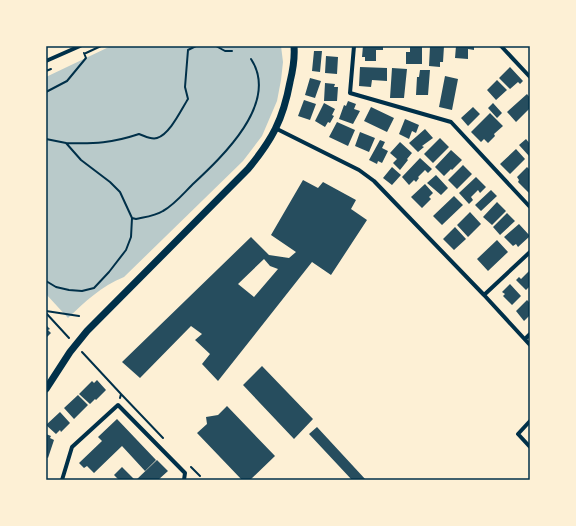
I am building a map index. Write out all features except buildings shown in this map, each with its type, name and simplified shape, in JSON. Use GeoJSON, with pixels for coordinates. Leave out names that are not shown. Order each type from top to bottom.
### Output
{"type":"FeatureCollection","features":[{"type":"Feature","properties":{"kind":"street"},"geometry":{"type":"LineString","coordinates":[[46,61],[78,46]]}},
{"type":"Feature","properties":{"kind":"street"},"geometry":{"type":"LineString","coordinates":[[46,389],[70,352],[87,331],[248,169],[262,153],[277,129],[286,105],[295,58],[294,46]]}},
{"type":"Feature","properties":{"kind":"street"},"geometry":{"type":"LineString","coordinates":[[354,46],[350,93],[451,122],[530,207]]}},
{"type":"Feature","properties":{"kind":"street"},"geometry":{"type":"LineString","coordinates":[[501,46],[530,77]]}},
{"type":"Feature","properties":{"kind":"street"},"geometry":{"type":"LineString","coordinates":[[277,129],[359,170],[374,181],[530,345]]}},
{"type":"Feature","properties":{"kind":"street"},"geometry":{"type":"LineString","coordinates":[[484,295],[530,252]]}},
{"type":"Feature","properties":{"kind":"street"},"geometry":{"type":"LineString","coordinates":[[524,339],[530,334]]}},
{"type":"Feature","properties":{"kind":"street"},"geometry":{"type":"LineString","coordinates":[[62,480],[72,447],[118,405],[185,473],[184,480]]}},
{"type":"Feature","properties":{"kind":"street"},"geometry":{"type":"LineString","coordinates":[[530,421],[518,434],[530,446]]}},
{"type":"Feature","properties":{"kind":"path"},"geometry":{"type":"LineString","coordinates":[[46,139],[66,143],[89,144],[112,142],[139,134],[147,138],[157,138],[167,132],[188,99],[185,87],[188,50],[196,46]]}},
{"type":"Feature","properties":{"kind":"path"},"geometry":{"type":"LineString","coordinates":[[216,46],[225,51],[232,51]]}},
{"type":"Feature","properties":{"kind":"path"},"geometry":{"type":"LineString","coordinates":[[46,92],[68,82],[86,58],[84,53]]}},
{"type":"Feature","properties":{"kind":"path"},"geometry":{"type":"LineString","coordinates":[[132,218],[136,219],[163,211],[175,202],[227,151],[254,110],[259,76],[252,59]]}},
{"type":"Feature","properties":{"kind":"path"},"geometry":{"type":"LineString","coordinates":[[46,281],[69,290],[82,291],[94,288],[126,250],[131,237],[132,218],[120,192],[110,182],[82,160],[66,143]]}},
{"type":"Feature","properties":{"kind":"path"},"geometry":{"type":"LineString","coordinates":[[46,312],[79,316]]}},
{"type":"Feature","properties":{"kind":"path"},"geometry":{"type":"LineString","coordinates":[[46,312],[71,340]]}},
{"type":"Feature","properties":{"kind":"path"},"geometry":{"type":"LineString","coordinates":[[81,351],[168,443]]}},
{"type":"Feature","properties":{"kind":"path"},"geometry":{"type":"LineString","coordinates":[[118,405],[121,394]]}},
{"type":"Feature","properties":{"kind":"path"},"geometry":{"type":"LineString","coordinates":[[189,465],[200,476]]}},
{"type":"Feature","properties":{"kind":"shaded area"},"geometry":{"type":"Polygon","coordinates":[[[111,46],[281,46],[283,62],[281,80],[277,101],[262,136],[243,161],[124,277],[108,285],[87,300],[68,318],[46,294],[46,77],[111,46]]]}}]}
